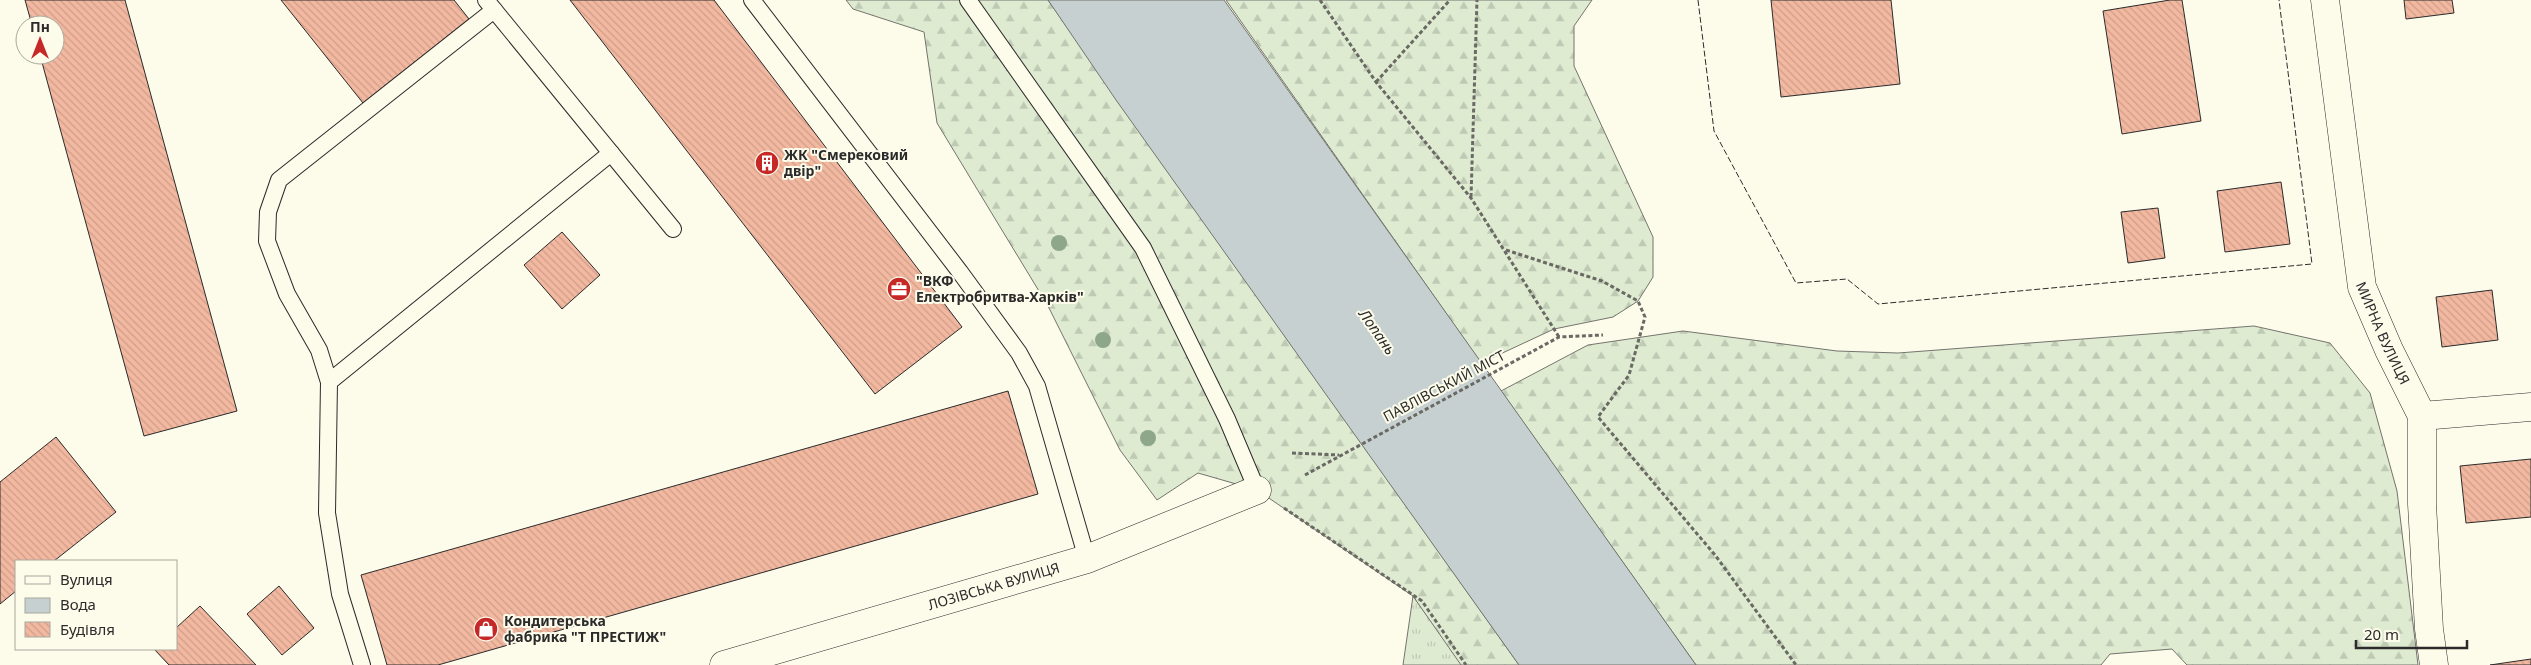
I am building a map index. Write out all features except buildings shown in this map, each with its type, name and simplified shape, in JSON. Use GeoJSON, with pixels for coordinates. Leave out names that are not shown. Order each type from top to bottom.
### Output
{"type":"FeatureCollection","features":[{"type":"Feature","properties":{"kind":"street","name":"МИРНА ВУЛИЦЯ"},"geometry":{"type":"LineString","coordinates":[[2325,0],[2362,287],[2389,350],[2422,416],[2422,504],[2429,629],[2434,665]]}},
{"type":"Feature","properties":{"kind":"street"},"geometry":{"type":"LineString","coordinates":[[2422,416],[2531,407]]}},
{"type":"Feature","properties":{"kind":"street","name":"ЛОЗІВСЬКА ВУЛИЦЯ"},"geometry":{"type":"LineString","coordinates":[[724,665],[1087,559],[1257,490]]}},
{"type":"Feature","properties":{"kind":"lane"},"geometry":{"type":"LineString","coordinates":[[752,0],[960,272],[1019,354],[1038,386],[1087,559]]}},
{"type":"Feature","properties":{"kind":"lane"},"geometry":{"type":"LineString","coordinates":[[968,0],[1143,248],[1227,419],[1257,490]]}},
{"type":"Feature","properties":{"kind":"lane"},"geometry":{"type":"LineString","coordinates":[[362,665],[340,594],[327,513],[329,382],[319,350],[287,294],[267,241],[268,212],[279,180],[490,5],[673,229]]}},
{"type":"Feature","properties":{"kind":"lane"},"geometry":{"type":"LineString","coordinates":[[329,382],[611,153]]}},
{"type":"Feature","properties":{"kind":"path"},"geometry":{"type":"LineString","coordinates":[[1320,0],[1376,82],[1471,198],[1506,250],[1559,337],[1603,335]]}},
{"type":"Feature","properties":{"kind":"path"},"geometry":{"type":"LineString","coordinates":[[1376,82],[1450,0]]}},
{"type":"Feature","properties":{"kind":"path"},"geometry":{"type":"LineString","coordinates":[[1471,198],[1477,0]]}},
{"type":"Feature","properties":{"kind":"path"},"geometry":{"type":"LineString","coordinates":[[1506,250],[1602,282],[1638,301],[1645,318],[1629,375],[1598,418],[1715,555],[1796,665]]}},
{"type":"Feature","properties":{"kind":"path","name":"ПАВЛІВСЬКИЙ МІСТ"},"geometry":{"type":"LineString","coordinates":[[1305,475],[1559,337]]}},
{"type":"Feature","properties":{"kind":"path"},"geometry":{"type":"LineString","coordinates":[[1292,454],[1340,455]]}},
{"type":"Feature","properties":{"kind":"path"},"geometry":{"type":"LineString","coordinates":[[1257,490],[1422,601],[1466,665]]}},
{"type":"Feature","properties":{"kind":"green space"},"geometry":{"type":"Polygon","coordinates":[[[846,0],[1048,0],[1519,665],[1461,665],[1413,596],[1257,490],[1198,473],[1157,500],[1120,450],[1048,306],[937,123],[924,32],[853,9],[846,0]]]}},
{"type":"Feature","properties":{"kind":"green space"},"geometry":{"type":"Polygon","coordinates":[[[1226,0],[1592,0],[1574,26],[1574,66],[1653,237],[1653,277],[1638,301],[1613,317],[1554,329],[1481,363],[1226,0]]]}},
{"type":"Feature","properties":{"kind":"green space"},"geometry":{"type":"Polygon","coordinates":[[[2254,326],[2330,343],[2370,393],[2397,491],[2418,665],[2187,665],[2172,649],[2110,654],[2101,665],[1696,665],[1501,391],[1588,345],[1683,331],[1837,351],[1898,353],[2254,326]]]}},
{"type":"Feature","properties":{"kind":"green space"},"geometry":{"type":"Polygon","coordinates":[[[1413,596],[1462,665],[1403,665],[1413,596]]]}},
{"type":"Feature","properties":{"kind":"water","name":"Лопань"},"geometry":{"type":"Polygon","coordinates":[[[1048,0],[1224,0],[1696,665],[1519,665],[1116,100],[1048,0]]]}},
{"type":"Feature","properties":{"kind":"fence"},"geometry":{"type":"LineString","coordinates":[[1698,0],[1714,131],[1796,283],[1847,279],[1878,304],[2312,264],[2279,0]]}},
{"type":"Feature","properties":{"kind":"place","name":"ЖК \"Смерековий двір\""},"geometry":{"type":"Point","coordinates":[767,163]}},
{"type":"Feature","properties":{"kind":"place","name":"\"ВКФ Електробритва-Харків\""},"geometry":{"type":"Point","coordinates":[899,289]}},
{"type":"Feature","properties":{"kind":"place","name":"Кондитерська фабрика \"Т ПРЕСТИЖ\""},"geometry":{"type":"Point","coordinates":[486,629]}}]}
